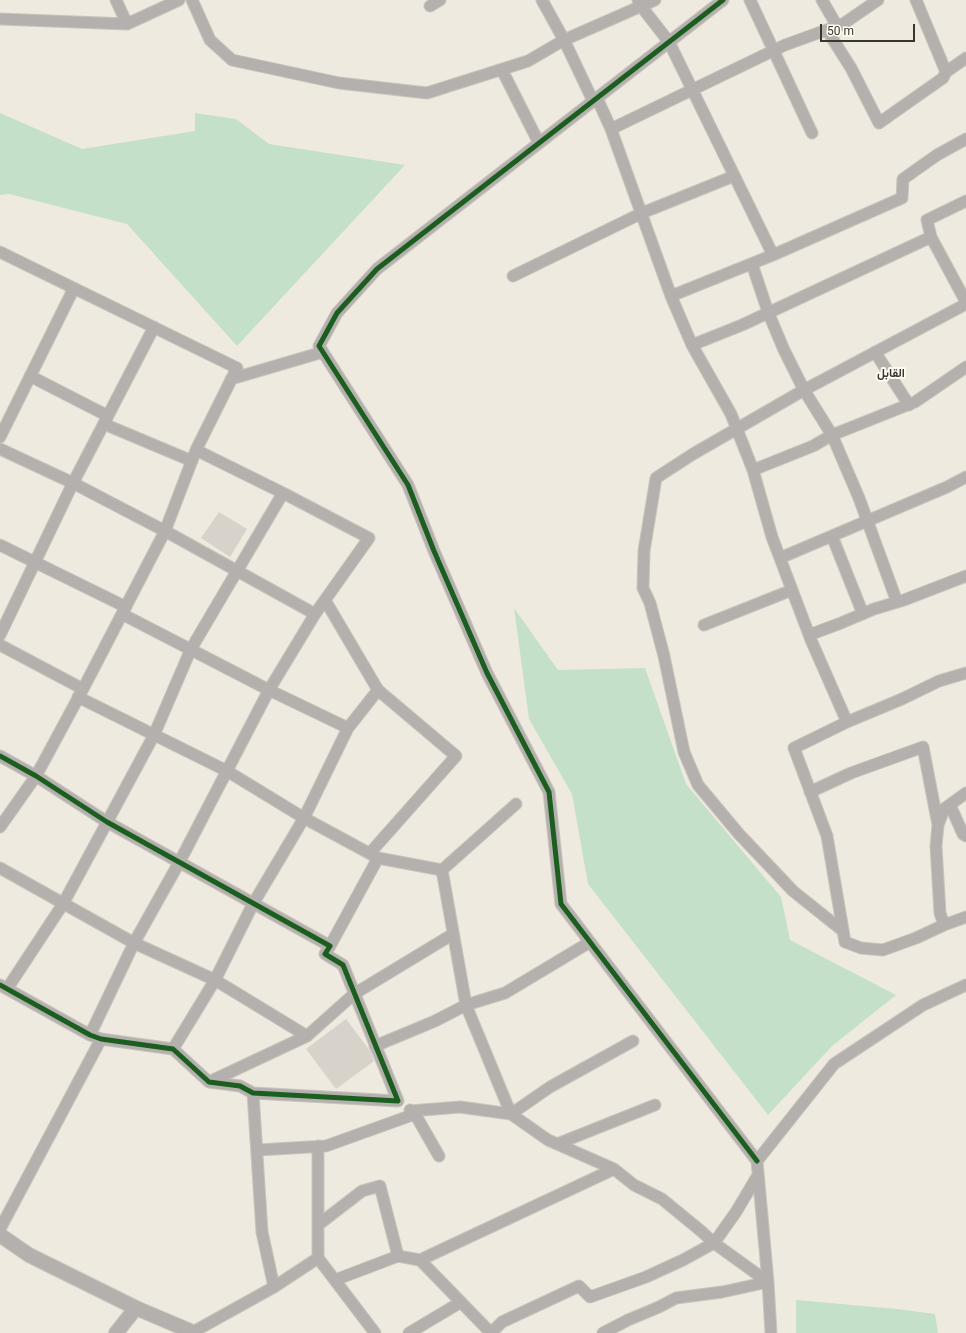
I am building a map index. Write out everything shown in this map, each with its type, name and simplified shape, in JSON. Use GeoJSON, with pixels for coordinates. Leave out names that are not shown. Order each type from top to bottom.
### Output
{"type":"FeatureCollection","features":[{"type":"Feature","properties":{"kind":"street"},"geometry":{"type":"LineString","coordinates":[[116,0],[128,24]]}},
{"type":"Feature","properties":{"kind":"street"},"geometry":{"type":"LineString","coordinates":[[0,19],[128,24],[179,0]]}},
{"type":"Feature","properties":{"kind":"street"},"geometry":{"type":"LineString","coordinates":[[192,0],[210,40],[232,60],[339,83],[427,93],[528,61],[564,40],[640,3],[655,0]]}},
{"type":"Feature","properties":{"kind":"street"},"geometry":{"type":"LineString","coordinates":[[430,6],[440,0]]}},
{"type":"Feature","properties":{"kind":"street"},"geometry":{"type":"LineString","coordinates":[[542,0],[611,130],[671,296],[692,346],[731,414],[753,470],[772,537],[810,635],[847,722]]}},
{"type":"Feature","properties":{"kind":"street"},"geometry":{"type":"LineString","coordinates":[[723,0],[377,269],[337,313],[319,346],[408,485],[434,551],[487,673],[549,792],[561,904],[757,1161],[771,1333]]}},
{"type":"Feature","properties":{"kind":"street"},"geometry":{"type":"LineString","coordinates":[[750,0],[812,133]]}},
{"type":"Feature","properties":{"kind":"street"},"geometry":{"type":"LineString","coordinates":[[822,0],[832,28],[879,123],[943,78],[946,72],[964,63]]}},
{"type":"Feature","properties":{"kind":"street"},"geometry":{"type":"LineString","coordinates":[[611,130],[774,51],[844,24],[878,0]]}},
{"type":"Feature","properties":{"kind":"street"},"geometry":{"type":"LineString","coordinates":[[916,0],[946,72]]}},
{"type":"Feature","properties":{"kind":"street"},"geometry":{"type":"LineString","coordinates":[[640,3],[669,42],[773,255]]}},
{"type":"Feature","properties":{"kind":"street"},"geometry":{"type":"LineString","coordinates":[[502,70],[539,143]]}},
{"type":"Feature","properties":{"kind":"street"},"geometry":{"type":"LineString","coordinates":[[671,296],[752,264],[902,198],[903,179],[937,155],[966,139]]}},
{"type":"Feature","properties":{"kind":"street"},"geometry":{"type":"LineString","coordinates":[[513,276],[642,213],[734,176]]}},
{"type":"Feature","properties":{"kind":"street"},"geometry":{"type":"LineString","coordinates":[[844,931],[793,891],[739,834],[698,785],[684,752],[664,656],[650,603],[643,588],[644,551],[656,478],[693,454],[804,390],[966,303],[931,237],[927,220],[966,201]]}},
{"type":"Feature","properties":{"kind":"street"},"geometry":{"type":"LineString","coordinates":[[692,346],[931,237]]}},
{"type":"Feature","properties":{"kind":"street"},"geometry":{"type":"LineString","coordinates":[[0,252],[237,368],[196,450],[165,531],[36,776],[0,827]]}},
{"type":"Feature","properties":{"kind":"street"},"geometry":{"type":"LineString","coordinates":[[752,264],[768,312],[784,350],[804,390],[832,435],[868,521],[897,602]]}},
{"type":"Feature","properties":{"kind":"street"},"geometry":{"type":"LineString","coordinates":[[0,437],[74,288]]}},
{"type":"Feature","properties":{"kind":"street"},"geometry":{"type":"LineString","coordinates":[[0,634],[73,483],[154,327]]}},
{"type":"Feature","properties":{"kind":"street"},"geometry":{"type":"LineString","coordinates":[[231,379],[323,352]]}},
{"type":"Feature","properties":{"kind":"street"},"geometry":{"type":"LineString","coordinates":[[875,352],[909,404]]}},
{"type":"Feature","properties":{"kind":"street"},"geometry":{"type":"LineString","coordinates":[[753,470],[814,446],[832,435],[915,402],[966,367]]}},
{"type":"Feature","properties":{"kind":"street"},"geometry":{"type":"LineString","coordinates":[[30,376],[106,420],[192,462]]}},
{"type":"Feature","properties":{"kind":"street"},"geometry":{"type":"LineString","coordinates":[[0,449],[73,483],[165,531],[315,614]]}},
{"type":"Feature","properties":{"kind":"street"},"geometry":{"type":"LineString","coordinates":[[90,1035],[134,943],[180,861],[269,690],[315,614],[369,538],[196,450]]}},
{"type":"Feature","properties":{"kind":"street"},"geometry":{"type":"LineString","coordinates":[[780,558],[947,487],[966,476]]}},
{"type":"Feature","properties":{"kind":"street"},"geometry":{"type":"LineString","coordinates":[[283,493],[238,572],[191,649],[154,735],[63,904],[3,987],[90,1035],[101,1039],[173,1049],[209,1082],[240,1086],[253,1094],[398,1101]]}},
{"type":"Feature","properties":{"kind":"street"},"geometry":{"type":"LineString","coordinates":[[832,536],[863,614]]}},
{"type":"Feature","properties":{"kind":"street"},"geometry":{"type":"LineString","coordinates":[[0,545],[35,561],[191,649],[269,690],[348,728]]}},
{"type":"Feature","properties":{"kind":"street"},"geometry":{"type":"LineString","coordinates":[[810,635],[966,576]]}},
{"type":"Feature","properties":{"kind":"street"},"geometry":{"type":"LineString","coordinates":[[704,625],[792,590]]}},
{"type":"Feature","properties":{"kind":"street"},"geometry":{"type":"LineString","coordinates":[[325,600],[378,690],[456,756],[374,856],[325,954],[343,965],[398,1101],[413,1112],[438,1156]]}},
{"type":"Feature","properties":{"kind":"street"},"geometry":{"type":"LineString","coordinates":[[0,645],[154,735],[227,771],[304,818],[374,856],[442,870]]}},
{"type":"Feature","properties":{"kind":"street"},"geometry":{"type":"LineString","coordinates":[[966,673],[939,681],[902,699],[847,722],[794,748],[827,836],[846,942],[861,948],[883,950],[966,917]]}},
{"type":"Feature","properties":{"kind":"street"},"geometry":{"type":"LineString","coordinates":[[173,1049],[215,980],[253,904],[304,818],[348,728],[378,690]]}},
{"type":"Feature","properties":{"kind":"street"},"geometry":{"type":"LineString","coordinates":[[810,792],[850,773],[923,747],[938,824],[936,853],[940,913],[944,925]]}},
{"type":"Feature","properties":{"kind":"street"},"geometry":{"type":"LineString","coordinates":[[0,756],[36,776],[107,822],[180,861],[253,904],[330,946]]}},
{"type":"Feature","properties":{"kind":"street"},"geometry":{"type":"LineString","coordinates":[[938,824],[944,809],[966,794]]}},
{"type":"Feature","properties":{"kind":"street"},"geometry":{"type":"LineString","coordinates":[[442,870],[516,804]]}},
{"type":"Feature","properties":{"kind":"street"},"geometry":{"type":"LineString","coordinates":[[950,805],[963,834],[966,836]]}},
{"type":"Feature","properties":{"kind":"street"},"geometry":{"type":"LineString","coordinates":[[0,868],[134,943],[215,980],[307,1036]]}},
{"type":"Feature","properties":{"kind":"street"},"geometry":{"type":"LineString","coordinates":[[442,870],[466,1005],[511,1114]]}},
{"type":"Feature","properties":{"kind":"street"},"geometry":{"type":"LineString","coordinates":[[209,1082],[307,1036],[354,994],[453,934]]}},
{"type":"Feature","properties":{"kind":"street"},"geometry":{"type":"LineString","coordinates":[[375,1046],[435,1021],[466,1005],[505,993],[590,942]]}},
{"type":"Feature","properties":{"kind":"street"},"geometry":{"type":"LineString","coordinates":[[757,1161],[834,1064],[923,1005],[966,986]]}},
{"type":"Feature","properties":{"kind":"street"},"geometry":{"type":"LineString","coordinates":[[0,1229],[101,1039]]}},
{"type":"Feature","properties":{"kind":"street"},"geometry":{"type":"LineString","coordinates":[[511,1114],[550,1087],[633,1041]]}},
{"type":"Feature","properties":{"kind":"street"},"geometry":{"type":"LineString","coordinates":[[253,1094],[258,1150],[262,1232],[274,1287]]}},
{"type":"Feature","properties":{"kind":"street"},"geometry":{"type":"LineString","coordinates":[[557,1144],[655,1105]]}},
{"type":"Feature","properties":{"kind":"street"},"geometry":{"type":"LineString","coordinates":[[258,1150],[326,1146],[413,1112],[460,1107],[511,1114],[548,1140],[614,1169],[634,1185],[662,1199],[714,1243],[768,1282]]}},
{"type":"Feature","properties":{"kind":"street"},"geometry":{"type":"LineString","coordinates":[[318,1146],[318,1258],[375,1333]]}},
{"type":"Feature","properties":{"kind":"street"},"geometry":{"type":"LineString","coordinates":[[420,1260],[614,1169]]}},
{"type":"Feature","properties":{"kind":"street"},"geometry":{"type":"LineString","coordinates":[[335,1280],[398,1256],[420,1260],[491,1333],[502,1322],[579,1286],[590,1297],[646,1277],[683,1260],[714,1243],[736,1212],[758,1175]]}},
{"type":"Feature","properties":{"kind":"street"},"geometry":{"type":"LineString","coordinates":[[318,1225],[362,1191],[380,1186],[398,1256]]}},
{"type":"Feature","properties":{"kind":"street"},"geometry":{"type":"LineString","coordinates":[[0,1235],[29,1255],[136,1308],[194,1333],[274,1287],[318,1258]]}},
{"type":"Feature","properties":{"kind":"street"},"geometry":{"type":"LineString","coordinates":[[604,1333],[676,1298],[722,1292],[768,1282]]}},
{"type":"Feature","properties":{"kind":"street"},"geometry":{"type":"LineString","coordinates":[[409,1333],[461,1302]]}},
{"type":"Feature","properties":{"kind":"street"},"geometry":{"type":"LineString","coordinates":[[116,1333],[136,1308]]}},
{"type":"Feature","properties":{"kind":"green space"},"geometry":{"type":"Polygon","coordinates":[[[0,113],[82,149],[195,131],[195,113],[236,119],[269,144],[405,165],[237,346],[127,224],[9,194],[0,195],[0,113]]]}},
{"type":"Feature","properties":{"kind":"green space"},"geometry":{"type":"Polygon","coordinates":[[[514,608],[558,670],[645,668],[686,784],[781,897],[790,940],[896,995],[832,1046],[768,1115],[588,884],[572,794],[529,719],[514,608]]]}},
{"type":"Feature","properties":{"kind":"green space"},"geometry":{"type":"Polygon","coordinates":[[[796,1300],[935,1314],[938,1333],[796,1333],[796,1300]]]}},
{"type":"Feature","properties":{"kind":"building"},"geometry":{"type":"Polygon","coordinates":[[[219,512],[247,529],[230,557],[201,538],[219,512]]]}},
{"type":"Feature","properties":{"kind":"building"},"geometry":{"type":"Polygon","coordinates":[[[346,1019],[371,1052],[374,1061],[336,1089],[306,1049],[346,1019]]]}},
{"type":"Feature","properties":{"kind":"cycle path"},"geometry":{"type":"LineString","coordinates":[[723,0],[377,269],[337,313],[319,346],[408,485],[434,551],[487,673],[549,792],[561,904],[757,1161]]}},
{"type":"Feature","properties":{"kind":"cycle path"},"geometry":{"type":"LineString","coordinates":[[0,756],[36,776],[107,822],[330,946],[325,954],[343,965],[398,1101],[253,1093],[240,1086],[209,1082],[173,1049],[101,1039],[90,1035],[0,985]]}},
{"type":"Feature","properties":{"kind":"district","name":"القابل"},"geometry":{"type":"Point","coordinates":[891,374]}}]}
